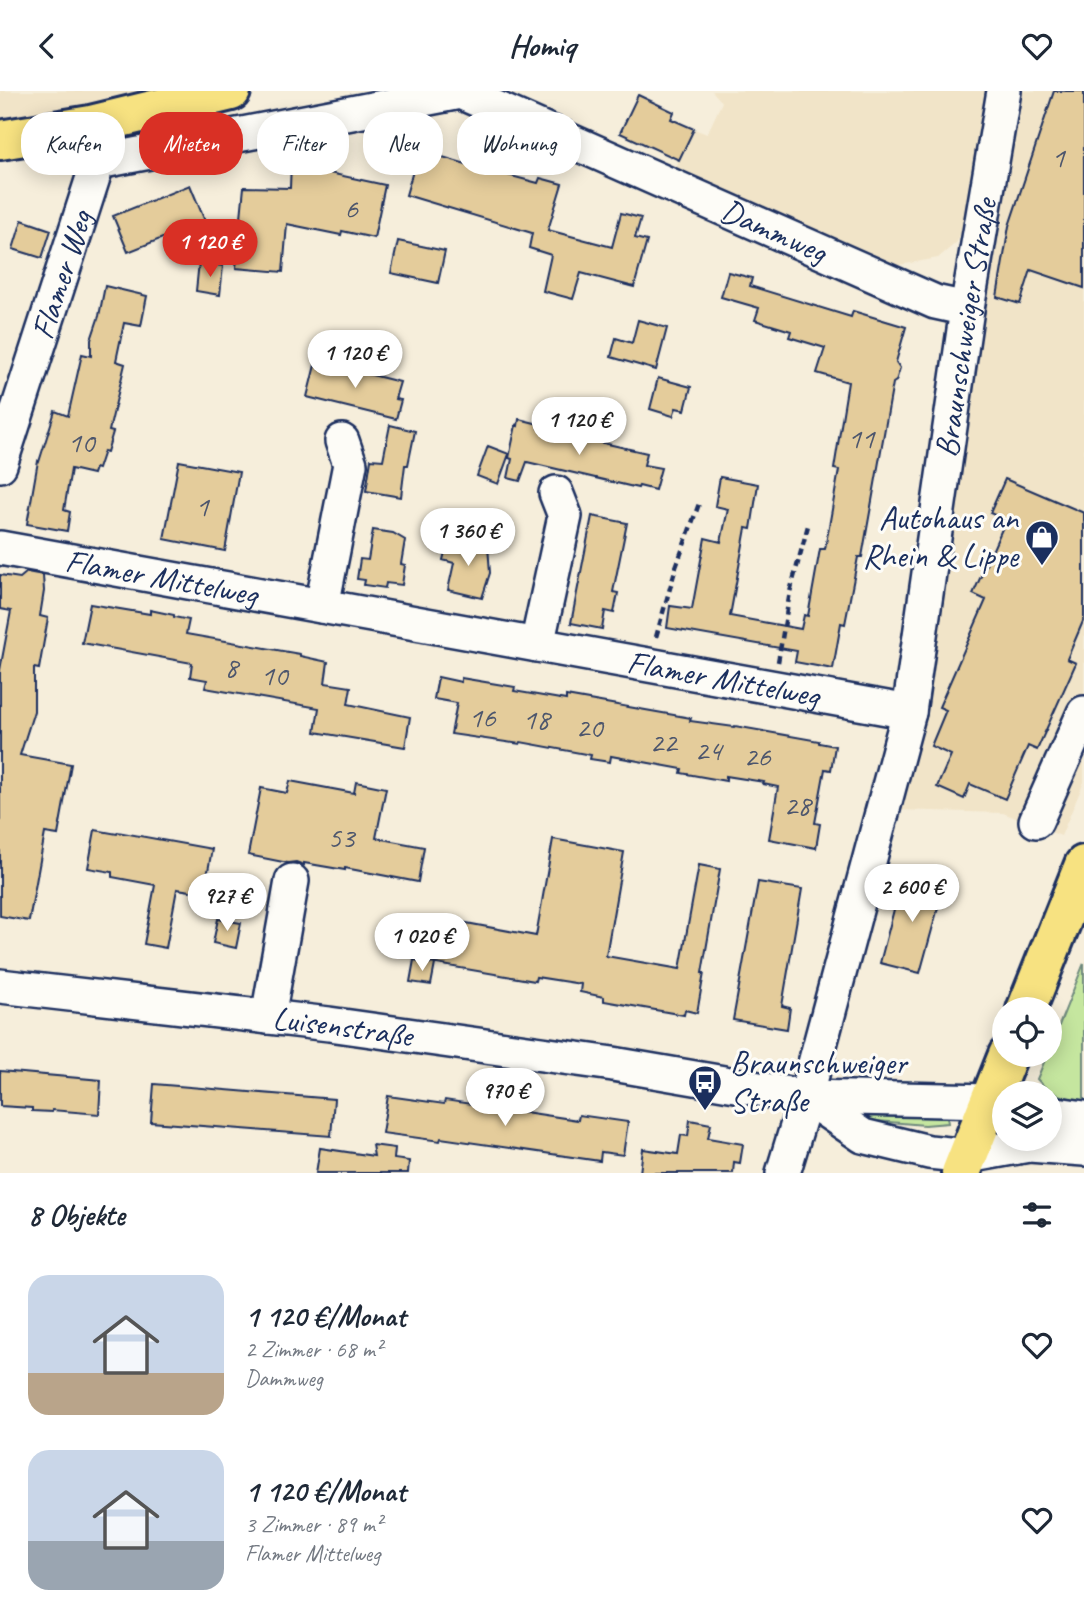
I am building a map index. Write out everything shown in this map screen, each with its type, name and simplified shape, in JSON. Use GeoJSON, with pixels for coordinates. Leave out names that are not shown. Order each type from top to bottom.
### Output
{"type":"FeatureCollection","features":[{"type":"Feature","properties":{"kind":"main road"},"geometry":{"type":"LineString","coordinates":[[125,117],[231,91]]}},
{"type":"Feature","properties":{"kind":"main road"},"geometry":{"type":"LineString","coordinates":[[0,140],[21,137]]}},
{"type":"Feature","properties":{"kind":"main road"},"geometry":{"type":"LineString","coordinates":[[1031,997],[1084,865]]}},
{"type":"Feature","properties":{"kind":"main road"},"geometry":{"type":"LineString","coordinates":[[964,1164],[992,1113]]}},
{"type":"Feature","properties":{"kind":"street","name":"Braunschweiger Straße"},"geometry":{"type":"LineString","coordinates":[[783,1173],[806,1097],[909,712],[967,309],[1004,91]]}},
{"type":"Feature","properties":{"kind":"street","name":"Dammweg"},"geometry":{"type":"LineString","coordinates":[[125,157],[460,92],[935,302],[967,309]]}},
{"type":"Feature","properties":{"kind":"street","name":"Flamer Weg"},"geometry":{"type":"LineString","coordinates":[[0,465],[94,175]]}},
{"type":"Feature","properties":{"kind":"street"},"geometry":{"type":"LineString","coordinates":[[322,606],[350,464],[342,441]]}},
{"type":"Feature","properties":{"kind":"street"},"geometry":{"type":"LineString","coordinates":[[537,645],[565,516],[556,493]]}},
{"type":"Feature","properties":{"kind":"street","name":"Flamer Mittelweg"},"geometry":{"type":"LineString","coordinates":[[0,548],[909,712]]}},
{"type":"Feature","properties":{"kind":"street"},"geometry":{"type":"LineString","coordinates":[[1036,821],[1084,713]]}},
{"type":"Feature","properties":{"kind":"street"},"geometry":{"type":"LineString","coordinates":[[268,1017],[292,881]]}},
{"type":"Feature","properties":{"kind":"street","name":"Luisenstraße"},"geometry":{"type":"LineString","coordinates":[[0,986],[329,1024],[613,1064],[806,1097],[992,1102]]}},
{"type":"Feature","properties":{"kind":"street","name":"Luisenstraße"},"geometry":{"type":"LineString","coordinates":[[806,1097],[863,1136],[929,1151],[964,1164],[1029,1145],[1084,1149]]}},
{"type":"Feature","properties":{"kind":"street"},"geometry":{"type":"LineString","coordinates":[[1062,1115],[1084,1118]]}},
{"type":"Feature","properties":{"kind":"path"},"geometry":{"type":"LineString","coordinates":[[648,665],[676,567],[700,501]]}},
{"type":"Feature","properties":{"kind":"path"},"geometry":{"type":"LineString","coordinates":[[774,687],[790,592],[809,521]]}},
{"type":"Feature","properties":{"kind":"shaded area"},"geometry":{"type":"Polygon","coordinates":[[[0,91],[136,91],[55,112],[21,112],[21,120],[0,125],[0,91]]]}},
{"type":"Feature","properties":{"kind":"shaded area"},"geometry":{"type":"Polygon","coordinates":[[[712,91],[987,91],[966,222],[957,242],[938,258],[883,268],[674,171],[694,129],[707,134],[722,102],[712,91]]]}},
{"type":"Feature","properties":{"kind":"shaded area"},"geometry":{"type":"Polygon","coordinates":[[[1019,91],[1084,91],[1084,782],[1061,836],[1003,813],[895,810],[921,711],[1019,91]]]}},
{"type":"Feature","properties":{"kind":"green space"},"geometry":{"type":"Polygon","coordinates":[[[1084,963],[1084,1101],[1062,1096],[1062,1081],[1037,1079],[1042,1067],[1062,1067],[1062,1018],[1084,963]]]}},
{"type":"Feature","properties":{"kind":"green space"},"geometry":{"type":"Polygon","coordinates":[[[861,1111],[942,1116],[947,1117],[948,1123],[925,1125],[865,1120],[861,1111]]]}},
{"type":"Feature","properties":{"kind":"building"},"geometry":{"type":"Polygon","coordinates":[[[1054,91],[1084,91],[1084,288],[1031,270],[1020,304],[997,297],[1009,226],[1054,91]]]}},
{"type":"Feature","properties":{"kind":"building"},"geometry":{"type":"Polygon","coordinates":[[[638,95],[674,112],[671,119],[694,129],[679,160],[620,133],[638,95]]]}},
{"type":"Feature","properties":{"kind":"building"},"geometry":{"type":"Polygon","coordinates":[[[443,157],[457,161],[457,175],[507,175],[538,183],[540,178],[562,184],[548,230],[612,247],[621,213],[641,218],[635,238],[647,241],[634,287],[581,273],[573,299],[543,291],[551,255],[529,248],[532,233],[406,195],[412,175],[443,175],[443,157]]]}},
{"type":"Feature","properties":{"kind":"building"},"geometry":{"type":"Polygon","coordinates":[[[290,175],[338,175],[385,185],[374,238],[342,231],[341,235],[287,224],[283,272],[236,268],[244,187],[290,188],[290,175]]]}},
{"type":"Feature","properties":{"kind":"building"},"geometry":{"type":"Polygon","coordinates":[[[190,185],[205,221],[128,252],[113,216],[190,185]]]}},
{"type":"Feature","properties":{"kind":"building"},"geometry":{"type":"Polygon","coordinates":[[[22,220],[51,230],[42,258],[13,249],[22,220]]]}},
{"type":"Feature","properties":{"kind":"building"},"geometry":{"type":"Polygon","coordinates":[[[398,241],[445,251],[438,283],[391,273],[398,241]]]}},
{"type":"Feature","properties":{"kind":"building"},"geometry":{"type":"Polygon","coordinates":[[[199,262],[223,266],[220,295],[196,291],[199,262]]]}},
{"type":"Feature","properties":{"kind":"building"},"geometry":{"type":"Polygon","coordinates":[[[728,272],[752,278],[750,286],[851,317],[853,311],[906,327],[896,362],[900,368],[893,383],[862,557],[858,557],[845,624],[841,623],[833,669],[795,662],[797,651],[667,628],[670,606],[692,609],[705,538],[721,542],[728,509],[715,506],[720,477],[758,484],[751,529],[746,528],[730,616],[801,629],[804,615],[808,616],[820,549],[825,549],[839,470],[834,469],[848,382],[817,373],[825,348],[789,337],[791,331],[755,320],[759,308],[721,297],[728,272]]]}},
{"type":"Feature","properties":{"kind":"building"},"geometry":{"type":"Polygon","coordinates":[[[105,286],[147,296],[141,326],[124,323],[116,361],[125,364],[109,431],[113,432],[107,452],[104,451],[98,469],[95,468],[93,474],[71,469],[64,510],[70,512],[67,531],[27,524],[38,461],[55,411],[68,416],[82,354],[91,356],[91,340],[105,286]]]}},
{"type":"Feature","properties":{"kind":"building"},"geometry":{"type":"Polygon","coordinates":[[[638,320],[667,328],[656,370],[611,357],[616,338],[632,343],[638,320]]]}},
{"type":"Feature","properties":{"kind":"building"},"geometry":{"type":"Polygon","coordinates":[[[316,361],[400,382],[395,399],[401,400],[396,419],[307,397],[316,361]]]}},
{"type":"Feature","properties":{"kind":"building"},"geometry":{"type":"Polygon","coordinates":[[[658,378],[691,387],[685,410],[676,408],[673,416],[650,409],[658,378]]]}},
{"type":"Feature","properties":{"kind":"building"},"geometry":{"type":"Polygon","coordinates":[[[519,419],[539,424],[538,428],[647,453],[644,465],[661,468],[655,490],[527,462],[520,481],[508,478],[512,459],[509,458],[519,419]]]}},
{"type":"Feature","properties":{"kind":"building"},"geometry":{"type":"Polygon","coordinates":[[[390,425],[415,431],[408,465],[405,465],[401,497],[366,491],[371,459],[383,460],[390,425]]]}},
{"type":"Feature","properties":{"kind":"building"},"geometry":{"type":"Polygon","coordinates":[[[488,446],[509,454],[498,484],[477,476],[488,446]]]}},
{"type":"Feature","properties":{"kind":"building"},"geometry":{"type":"Polygon","coordinates":[[[179,461],[239,472],[225,551],[164,539],[179,461]]]}},
{"type":"Feature","properties":{"kind":"building"},"geometry":{"type":"Polygon","coordinates":[[[1005,479],[1084,513],[1084,619],[1067,659],[1076,663],[1037,750],[1028,746],[1005,799],[970,784],[964,799],[937,787],[951,755],[931,746],[946,710],[939,707],[986,600],[973,594],[1006,520],[990,513],[1005,479]]]}},
{"type":"Feature","properties":{"kind":"building"},"geometry":{"type":"Polygon","coordinates":[[[592,516],[627,523],[613,592],[618,593],[614,613],[605,611],[602,629],[571,623],[592,516]]]}},
{"type":"Feature","properties":{"kind":"building"},"geometry":{"type":"Polygon","coordinates":[[[373,530],[393,533],[405,540],[401,564],[405,565],[402,585],[386,583],[385,588],[364,585],[365,580],[357,579],[360,559],[368,560],[373,530]]]}},
{"type":"Feature","properties":{"kind":"building"},"geometry":{"type":"Polygon","coordinates":[[[448,540],[466,546],[467,543],[488,546],[490,573],[482,598],[448,590],[454,563],[443,560],[448,540]]]}},
{"type":"Feature","properties":{"kind":"building"},"geometry":{"type":"Polygon","coordinates":[[[27,572],[43,575],[44,591],[40,616],[48,618],[39,669],[34,668],[34,711],[20,755],[71,764],[58,835],[45,833],[29,921],[0,916],[0,670],[11,611],[0,609],[0,575],[20,578],[27,572]]]}},
{"type":"Feature","properties":{"kind":"building"},"geometry":{"type":"Polygon","coordinates":[[[90,604],[150,614],[150,610],[174,615],[189,620],[186,634],[300,654],[328,662],[325,683],[351,687],[348,704],[410,717],[405,747],[315,732],[319,708],[205,688],[207,680],[190,677],[192,663],[82,643],[90,604]]]}},
{"type":"Feature","properties":{"kind":"building"},"geometry":{"type":"Polygon","coordinates":[[[438,677],[515,687],[514,691],[566,700],[566,696],[835,746],[831,770],[825,769],[815,823],[820,824],[816,848],[769,839],[778,787],[763,784],[764,782],[726,776],[726,781],[681,773],[682,769],[611,756],[610,762],[590,759],[591,755],[521,742],[520,744],[451,734],[457,703],[434,699],[438,677]]]}},
{"type":"Feature","properties":{"kind":"building"},"geometry":{"type":"Polygon","coordinates":[[[290,781],[354,793],[356,782],[386,788],[376,838],[424,847],[418,882],[345,868],[288,863],[248,855],[261,788],[287,793],[290,781]]]}},
{"type":"Feature","properties":{"kind":"building"},"geometry":{"type":"Polygon","coordinates":[[[95,830],[212,849],[204,893],[177,889],[166,948],[144,944],[155,885],[112,877],[112,872],[88,868],[95,830]]]}},
{"type":"Feature","properties":{"kind":"building"},"geometry":{"type":"Polygon","coordinates":[[[553,839],[624,852],[606,956],[680,969],[699,865],[720,869],[697,1013],[685,1010],[684,1015],[604,1001],[604,997],[580,992],[581,984],[536,977],[535,981],[431,963],[438,920],[536,936],[553,839]]]}},
{"type":"Feature","properties":{"kind":"building"},"geometry":{"type":"Polygon","coordinates":[[[903,875],[944,886],[920,973],[880,963],[903,875]]]}},
{"type":"Feature","properties":{"kind":"building"},"geometry":{"type":"Polygon","coordinates":[[[758,882],[802,889],[782,1006],[790,1008],[787,1029],[733,1020],[758,882]]]}},
{"type":"Feature","properties":{"kind":"building"},"geometry":{"type":"Polygon","coordinates":[[[218,919],[241,923],[236,948],[213,943],[218,919]]]}},
{"type":"Feature","properties":{"kind":"building"},"geometry":{"type":"Polygon","coordinates":[[[414,960],[435,964],[431,985],[410,982],[414,960]]]}},
{"type":"Feature","properties":{"kind":"building"},"geometry":{"type":"Polygon","coordinates":[[[0,1071],[101,1080],[99,1114],[32,1111],[32,1108],[0,1106],[0,1071]]]}},
{"type":"Feature","properties":{"kind":"building"},"geometry":{"type":"Polygon","coordinates":[[[154,1084],[334,1099],[331,1136],[151,1122],[154,1084]]]}},
{"type":"Feature","properties":{"kind":"building"},"geometry":{"type":"Polygon","coordinates":[[[388,1096],[444,1104],[445,1100],[578,1120],[579,1115],[628,1122],[623,1155],[601,1152],[600,1161],[441,1138],[440,1141],[382,1133],[388,1096]]]}},
{"type":"Feature","properties":{"kind":"building"},"geometry":{"type":"Polygon","coordinates":[[[690,1120],[711,1124],[708,1138],[743,1144],[740,1163],[734,1162],[733,1173],[640,1173],[643,1149],[678,1154],[681,1135],[688,1136],[690,1120]]]}},
{"type":"Feature","properties":{"kind":"building"},"geometry":{"type":"Polygon","coordinates":[[[372,1145],[395,1148],[394,1159],[409,1161],[408,1173],[316,1173],[320,1148],[374,1156],[372,1145]]]}},
{"type":"Feature","properties":{"kind":"place","name":"Autohaus an Rhein & Lippe"},"geometry":{"type":"Point","coordinates":[1042,567]}},
{"type":"Feature","properties":{"kind":"place","name":"Braunschweiger Straße"},"geometry":{"type":"Point","coordinates":[705,1112]}}]}
